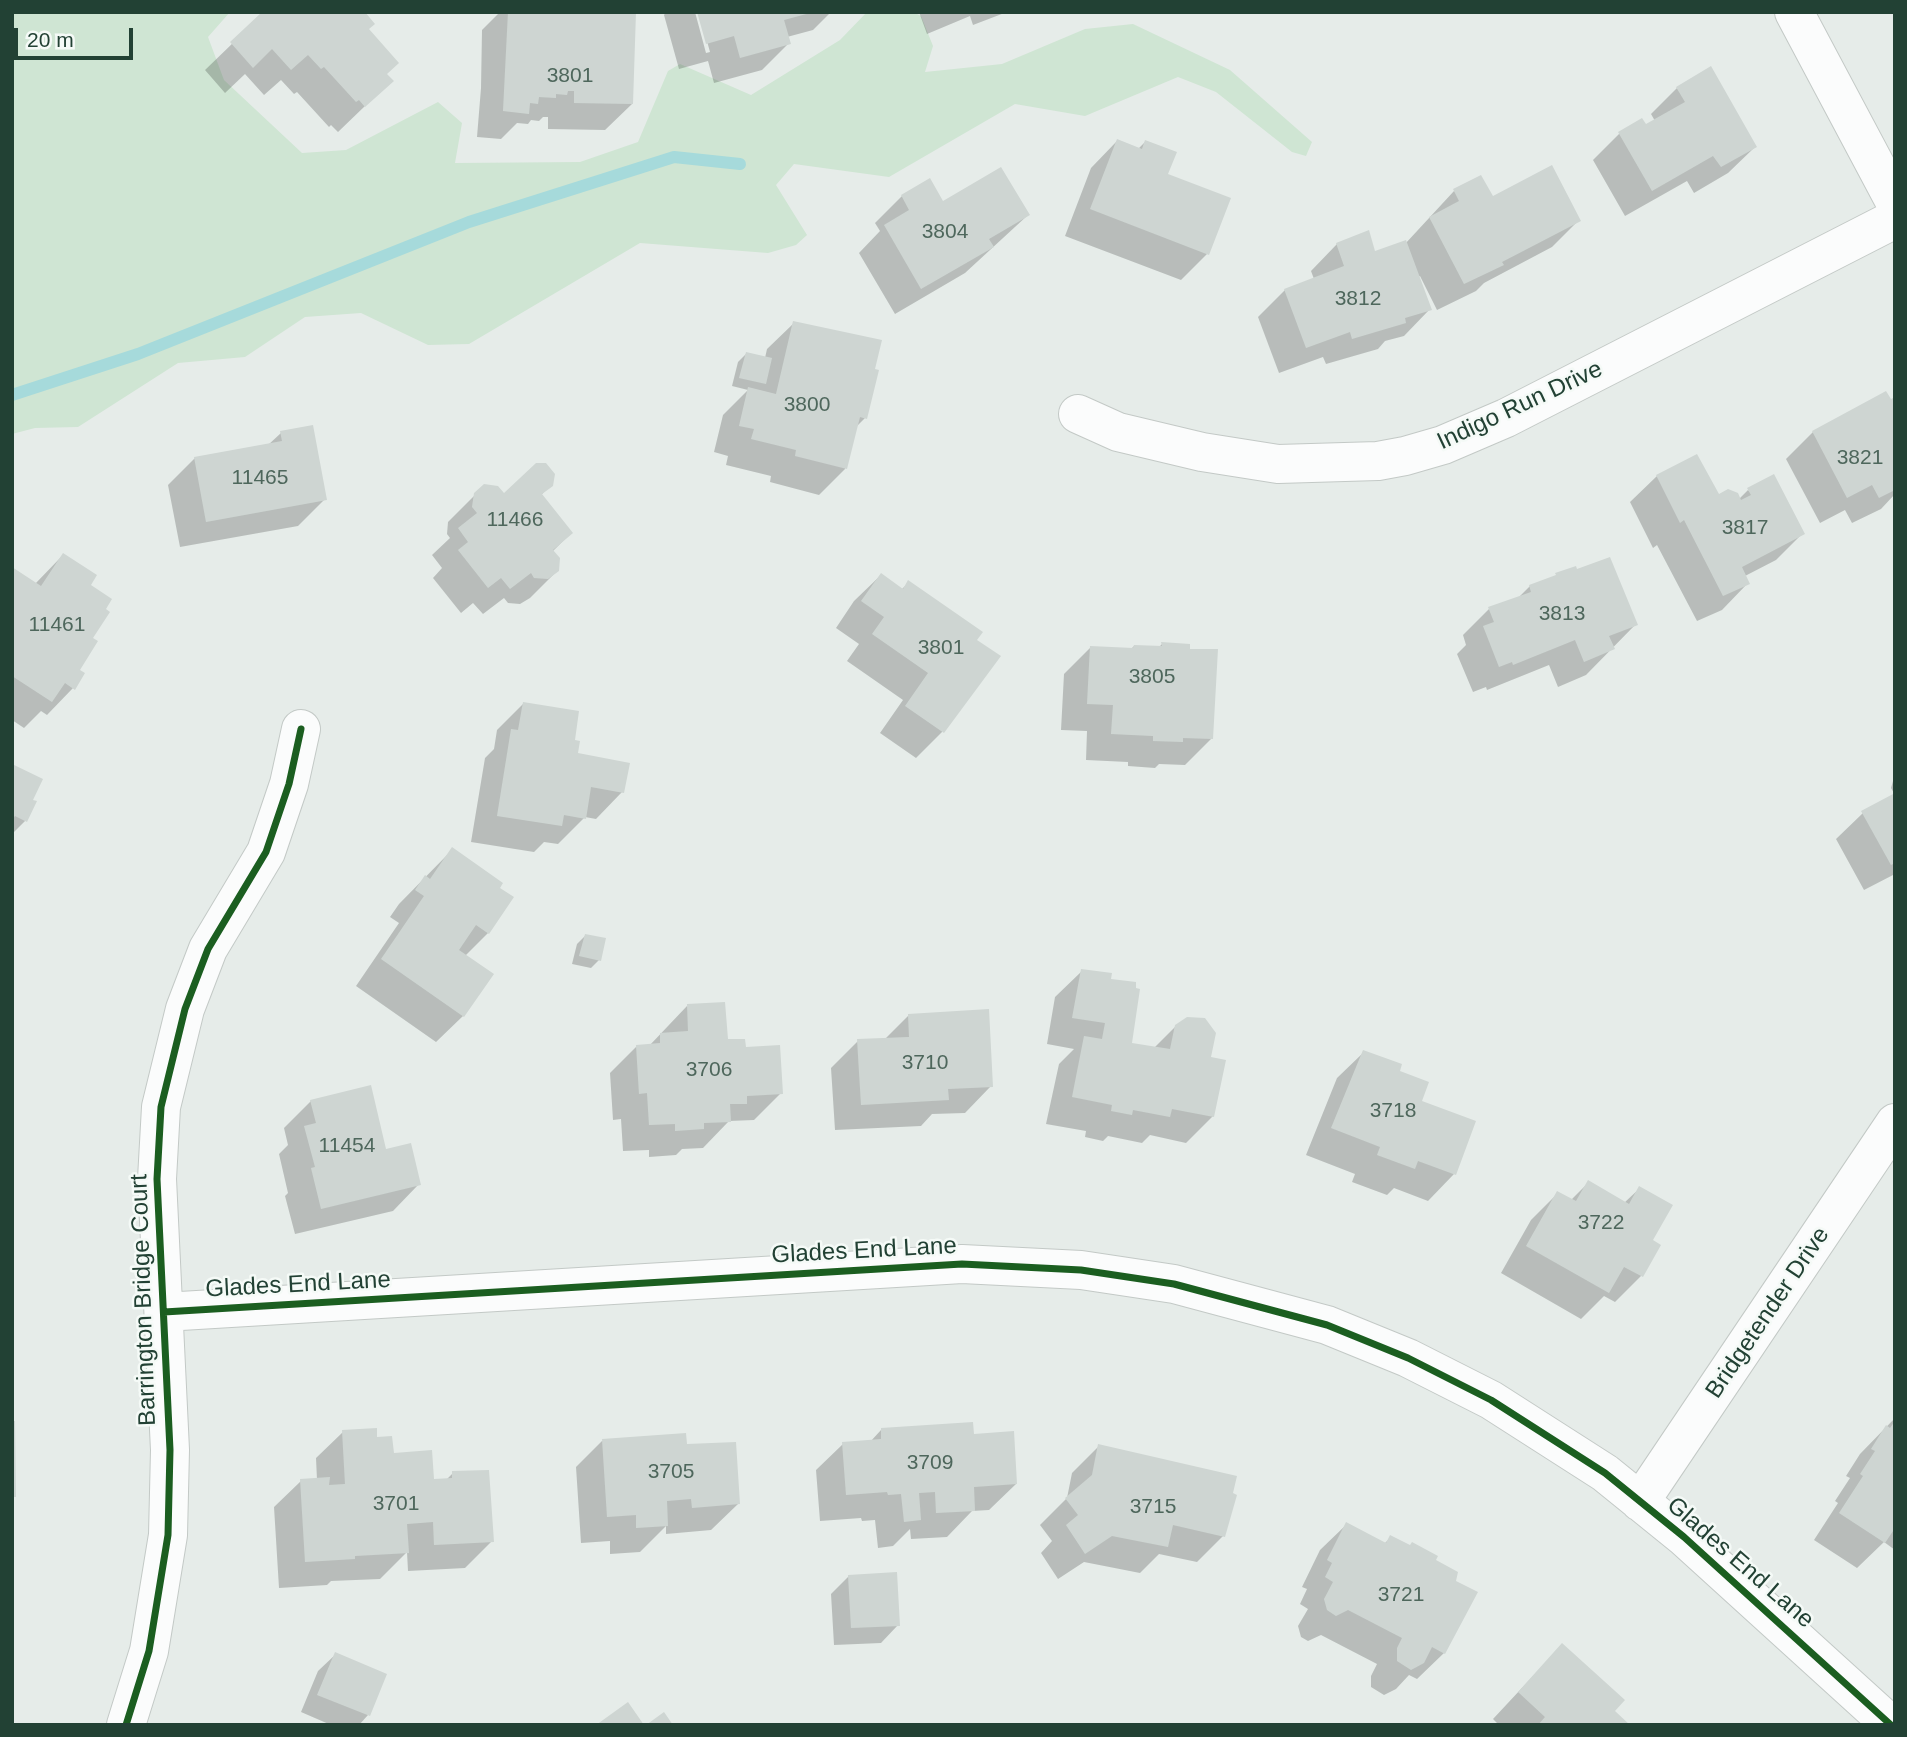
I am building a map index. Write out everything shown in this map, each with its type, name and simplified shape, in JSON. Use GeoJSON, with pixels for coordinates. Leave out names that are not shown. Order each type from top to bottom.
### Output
{"type":"FeatureCollection","features":[{"type":"Feature","properties":{"kind":"street"},"geometry":{"type":"LineString","coordinates":[[1794,12],[1895,202]]}},
{"type":"Feature","properties":{"kind":"street","name":"Indigo Run Drive"},"geometry":{"type":"LineString","coordinates":[[1078,414],[1118,432],[1202,452],[1278,464],[1378,461],[1405,456],[1443,445],[1506,418],[1895,219]]}},
{"type":"Feature","properties":{"kind":"street","name":"Barrington Bridge Court"},"geometry":{"type":"LineString","coordinates":[[126,1725],[149,1651],[168,1535],[170,1450],[157,1179],[161,1107],[190,997],[208,949],[266,852],[289,784],[301,729]]}},
{"type":"Feature","properties":{"kind":"street","name":"Bridgetender Drive"},"geometry":{"type":"LineString","coordinates":[[1640,1502],[1895,1123]]}},
{"type":"Feature","properties":{"kind":"street","name":"Glades End Lane"},"geometry":{"type":"LineString","coordinates":[[164,1312],[962,1264],[1082,1270],[1174,1284],[1327,1325],[1404,1356],[1491,1400],[1605,1473],[1684,1537],[1891,1725]]}},
{"type":"Feature","properties":{"kind":"green space"},"geometry":{"type":"Polygon","coordinates":[[[12,12],[230,12],[208,37],[224,80],[302,153],[346,150],[438,102],[462,123],[455,163],[580,162],[638,142],[668,71],[680,64],[751,95],[840,40],[867,12],[913,12],[921,16],[933,46],[925,72],[1002,64],[1085,29],[1133,24],[1230,70],[1312,142],[1306,156],[1292,152],[1216,92],[1178,77],[1085,116],[1015,104],[889,177],[794,164],[776,185],[807,235],[796,245],[768,253],[640,243],[469,344],[428,345],[361,313],[305,317],[245,357],[178,363],[78,427],[35,428],[12,434],[12,12]]]}},
{"type":"Feature","properties":{"kind":"building"},"geometry":{"type":"Polygon","coordinates":[[[262,12],[365,12],[375,24],[369,29],[399,63],[387,74],[394,81],[365,107],[359,100],[356,102],[324,67],[321,69],[308,55],[291,70],[272,49],[253,68],[230,42],[262,12]]]}},
{"type":"Feature","properties":{"kind":"building"},"geometry":{"type":"Polygon","coordinates":[[[508,12],[636,12],[633,104],[574,103],[574,91],[568,91],[567,95],[556,94],[556,98],[539,97],[538,104],[530,103],[529,114],[503,111],[508,12]]]}},
{"type":"Feature","properties":{"kind":"building"},"geometry":{"type":"Polygon","coordinates":[[[697,12],[810,13],[784,20],[791,44],[740,58],[734,36],[706,44],[697,12]]]}},
{"type":"Feature","properties":{"kind":"building"},"geometry":{"type":"Polygon","coordinates":[[[1711,66],[1757,147],[1721,167],[1713,156],[1652,191],[1618,132],[1642,118],[1646,124],[1685,102],[1676,87],[1711,66]]]}},
{"type":"Feature","properties":{"kind":"building"},"geometry":{"type":"Polygon","coordinates":[[[1117,139],[1142,149],[1145,140],[1177,152],[1168,174],[1231,198],[1209,255],[1090,209],[1117,139]]]}},
{"type":"Feature","properties":{"kind":"building"},"geometry":{"type":"Polygon","coordinates":[[[1552,165],[1581,221],[1502,262],[1504,265],[1464,284],[1429,217],[1459,201],[1453,189],[1481,175],[1493,196],[1552,165]]]}},
{"type":"Feature","properties":{"kind":"building"},"geometry":{"type":"Polygon","coordinates":[[[1001,167],[1030,215],[989,239],[994,247],[921,289],[884,225],[909,210],[901,195],[930,178],[943,201],[1001,167]]]}},
{"type":"Feature","properties":{"kind":"building"},"geometry":{"type":"Polygon","coordinates":[[[1369,230],[1375,251],[1406,240],[1432,310],[1405,318],[1406,323],[1352,339],[1350,332],[1306,348],[1284,289],[1344,266],[1336,243],[1369,230]]]}},
{"type":"Feature","properties":{"kind":"building"},"geometry":{"type":"Polygon","coordinates":[[[793,321],[882,340],[875,369],[879,370],[867,419],[860,417],[847,469],[795,456],[796,450],[751,439],[754,429],[739,426],[748,387],[776,394],[793,321]]]}},
{"type":"Feature","properties":{"kind":"building"},"geometry":{"type":"Polygon","coordinates":[[[746,352],[772,358],[766,384],[739,378],[746,352]]]}},
{"type":"Feature","properties":{"kind":"building"},"geometry":{"type":"Polygon","coordinates":[[[1886,391],[1891,399],[1895,397],[1895,490],[1879,498],[1872,485],[1847,498],[1812,431],[1886,391]]]}},
{"type":"Feature","properties":{"kind":"building"},"geometry":{"type":"Polygon","coordinates":[[[313,425],[327,500],[206,522],[194,457],[282,441],[280,431],[313,425]]]}},
{"type":"Feature","properties":{"kind":"building"},"geometry":{"type":"Polygon","coordinates":[[[1697,454],[1719,494],[1728,489],[1738,493],[1741,500],[1751,495],[1747,488],[1774,474],[1805,534],[1742,567],[1750,584],[1723,596],[1684,520],[1680,523],[1656,475],[1697,454]]]}},
{"type":"Feature","properties":{"kind":"building"},"geometry":{"type":"Polygon","coordinates":[[[536,463],[546,463],[555,474],[553,486],[542,494],[573,533],[553,550],[560,558],[559,571],[548,579],[534,578],[531,573],[510,589],[501,578],[488,588],[458,550],[468,542],[458,528],[477,513],[472,507],[474,493],[484,484],[498,486],[504,493],[536,463]]]}},
{"type":"Feature","properties":{"kind":"building"},"geometry":{"type":"Polygon","coordinates":[[[63,553],[97,575],[91,585],[112,599],[106,609],[110,612],[93,638],[98,641],[80,670],[85,673],[75,690],[65,683],[52,702],[12,676],[12,567],[41,586],[63,553]]]}},
{"type":"Feature","properties":{"kind":"building"},"geometry":{"type":"Polygon","coordinates":[[[1610,557],[1638,625],[1609,636],[1615,649],[1584,662],[1575,640],[1513,665],[1512,662],[1499,667],[1483,626],[1494,622],[1488,607],[1531,592],[1529,585],[1556,575],[1555,573],[1576,566],[1577,569],[1610,557]]]}},
{"type":"Feature","properties":{"kind":"building"},"geometry":{"type":"Polygon","coordinates":[[[881,573],[903,589],[908,580],[983,632],[977,640],[1001,656],[944,733],[905,706],[928,673],[872,634],[884,617],[861,601],[881,573]]]}},
{"type":"Feature","properties":{"kind":"building"},"geometry":{"type":"Polygon","coordinates":[[[1161,642],[1190,644],[1190,649],[1218,649],[1213,739],[1153,741],[1153,736],[1111,734],[1113,705],[1087,704],[1090,646],[1133,648],[1134,645],[1162,646],[1161,642]]]}},
{"type":"Feature","properties":{"kind":"building"},"geometry":{"type":"Polygon","coordinates":[[[523,702],[579,711],[575,740],[580,741],[578,753],[630,763],[624,793],[591,787],[586,819],[564,815],[562,826],[497,816],[511,729],[518,730],[523,702]]]}},
{"type":"Feature","properties":{"kind":"building"},"geometry":{"type":"Polygon","coordinates":[[[12,764],[43,779],[27,822],[15,816],[12,820],[12,764]]]}},
{"type":"Feature","properties":{"kind":"building"},"geometry":{"type":"Polygon","coordinates":[[[1895,793],[1895,863],[1891,865],[1861,811],[1895,793]]]}},
{"type":"Feature","properties":{"kind":"building"},"geometry":{"type":"Polygon","coordinates":[[[452,847],[503,883],[500,888],[514,897],[489,934],[476,925],[459,950],[494,974],[464,1017],[381,959],[424,896],[415,890],[425,875],[430,879],[452,847]]]}},
{"type":"Feature","properties":{"kind":"building"},"geometry":{"type":"Polygon","coordinates":[[[585,934],[606,938],[601,961],[579,956],[585,934]]]}},
{"type":"Feature","properties":{"kind":"building"},"geometry":{"type":"Polygon","coordinates":[[[1081,969],[1112,973],[1111,979],[1136,982],[1136,988],[1140,989],[1132,1043],[1170,1049],[1175,1025],[1187,1017],[1205,1018],[1216,1033],[1211,1057],[1226,1060],[1214,1117],[1172,1109],[1170,1117],[1133,1110],[1132,1115],[1111,1111],[1112,1105],[1072,1097],[1084,1036],[1102,1039],[1105,1023],[1072,1018],[1081,969]]]}},
{"type":"Feature","properties":{"kind":"building"},"geometry":{"type":"Polygon","coordinates":[[[725,1002],[728,1039],[745,1039],[746,1047],[780,1045],[783,1094],[747,1096],[747,1104],[730,1104],[731,1122],[704,1123],[704,1129],[675,1131],[675,1124],[649,1125],[647,1093],[639,1094],[636,1045],[660,1043],[660,1033],[688,1031],[687,1004],[725,1002]]]}},
{"type":"Feature","properties":{"kind":"building"},"geometry":{"type":"Polygon","coordinates":[[[989,1009],[993,1087],[948,1089],[949,1100],[861,1105],[857,1039],[909,1037],[908,1014],[989,1009]]]}},
{"type":"Feature","properties":{"kind":"building"},"geometry":{"type":"Polygon","coordinates":[[[1363,1050],[1402,1064],[1400,1071],[1429,1082],[1422,1101],[1476,1121],[1456,1175],[1418,1161],[1415,1169],[1377,1155],[1380,1147],[1331,1128],[1363,1050]]]}},
{"type":"Feature","properties":{"kind":"building"},"geometry":{"type":"Polygon","coordinates":[[[371,1085],[386,1149],[411,1143],[421,1185],[321,1209],[311,1168],[315,1167],[304,1126],[316,1123],[310,1100],[371,1085]]]}},
{"type":"Feature","properties":{"kind":"building"},"geometry":{"type":"Polygon","coordinates":[[[1588,1180],[1629,1204],[1639,1186],[1673,1205],[1653,1240],[1661,1245],[1643,1277],[1624,1267],[1609,1293],[1526,1246],[1557,1191],[1576,1201],[1588,1180]]]}},
{"type":"Feature","properties":{"kind":"building"},"geometry":{"type":"Polygon","coordinates":[[[12,1421],[15,1421],[16,1497],[12,1497],[12,1421]]]}},
{"type":"Feature","properties":{"kind":"building"},"geometry":{"type":"Polygon","coordinates":[[[1895,1421],[1895,1528],[1885,1543],[1839,1513],[1863,1476],[1860,1474],[1875,1451],[1871,1449],[1886,1425],[1890,1428],[1895,1421]]]}},
{"type":"Feature","properties":{"kind":"building"},"geometry":{"type":"Polygon","coordinates":[[[973,1422],[974,1434],[1014,1431],[1017,1484],[974,1487],[975,1511],[936,1513],[935,1492],[919,1493],[921,1520],[904,1522],[901,1494],[888,1495],[887,1492],[846,1495],[842,1442],[881,1439],[881,1428],[973,1422]]]}},
{"type":"Feature","properties":{"kind":"building"},"geometry":{"type":"Polygon","coordinates":[[[377,1428],[377,1437],[392,1436],[394,1453],[432,1450],[434,1479],[452,1478],[452,1471],[489,1470],[494,1542],[434,1545],[433,1522],[407,1524],[409,1553],[305,1562],[300,1479],[330,1477],[329,1485],[345,1484],[342,1430],[377,1428]]]}},
{"type":"Feature","properties":{"kind":"building"},"geometry":{"type":"Polygon","coordinates":[[[686,1433],[687,1444],[736,1442],[740,1504],[692,1508],[691,1499],[667,1501],[668,1526],[636,1528],[636,1515],[607,1517],[602,1439],[686,1433]]]}},
{"type":"Feature","properties":{"kind":"building"},"geometry":{"type":"Polygon","coordinates":[[[1098,1444],[1237,1476],[1233,1493],[1237,1495],[1225,1537],[1173,1525],[1168,1547],[1112,1536],[1085,1554],[1066,1525],[1078,1515],[1065,1498],[1092,1475],[1098,1444]]]}},
{"type":"Feature","properties":{"kind":"building"},"geometry":{"type":"Polygon","coordinates":[[[1346,1522],[1386,1543],[1390,1535],[1410,1545],[1412,1542],[1438,1556],[1436,1560],[1458,1572],[1456,1581],[1478,1592],[1445,1654],[1432,1647],[1424,1663],[1411,1670],[1397,1661],[1397,1648],[1402,1638],[1348,1610],[1336,1616],[1327,1610],[1324,1599],[1333,1582],[1325,1577],[1332,1563],[1327,1560],[1346,1522]]]}},
{"type":"Feature","properties":{"kind":"building"},"geometry":{"type":"Polygon","coordinates":[[[897,1572],[900,1626],[851,1628],[848,1575],[897,1572]]]}},
{"type":"Feature","properties":{"kind":"building"},"geometry":{"type":"Polygon","coordinates":[[[1562,1643],[1625,1700],[1615,1711],[1630,1725],[1538,1725],[1545,1717],[1518,1692],[1562,1643]]]}},
{"type":"Feature","properties":{"kind":"building"},"geometry":{"type":"Polygon","coordinates":[[[335,1652],[387,1674],[370,1716],[317,1695],[335,1652]]]}},
{"type":"Feature","properties":{"kind":"building"},"geometry":{"type":"Polygon","coordinates":[[[628,1702],[644,1725],[596,1725],[628,1702]]]}},
{"type":"Feature","properties":{"kind":"building"},"geometry":{"type":"Polygon","coordinates":[[[664,1712],[673,1725],[646,1725],[664,1712]]]}},
{"type":"Feature","properties":{"kind":"waterway"},"geometry":{"type":"LineString","coordinates":[[12,395],[138,354],[469,222],[674,157],[740,164]]}},
{"type":"Feature","properties":{"kind":"cycle path"},"geometry":{"type":"LineString","coordinates":[[126,1725],[149,1651],[168,1535],[170,1450],[157,1179],[161,1107],[185,1009],[208,949],[266,852],[289,784],[301,729]]}},
{"type":"Feature","properties":{"kind":"cycle path"},"geometry":{"type":"LineString","coordinates":[[164,1312],[962,1264],[1081,1270],[1174,1284],[1327,1325],[1408,1358],[1491,1400],[1605,1473],[1684,1537],[1891,1725]]}}]}
